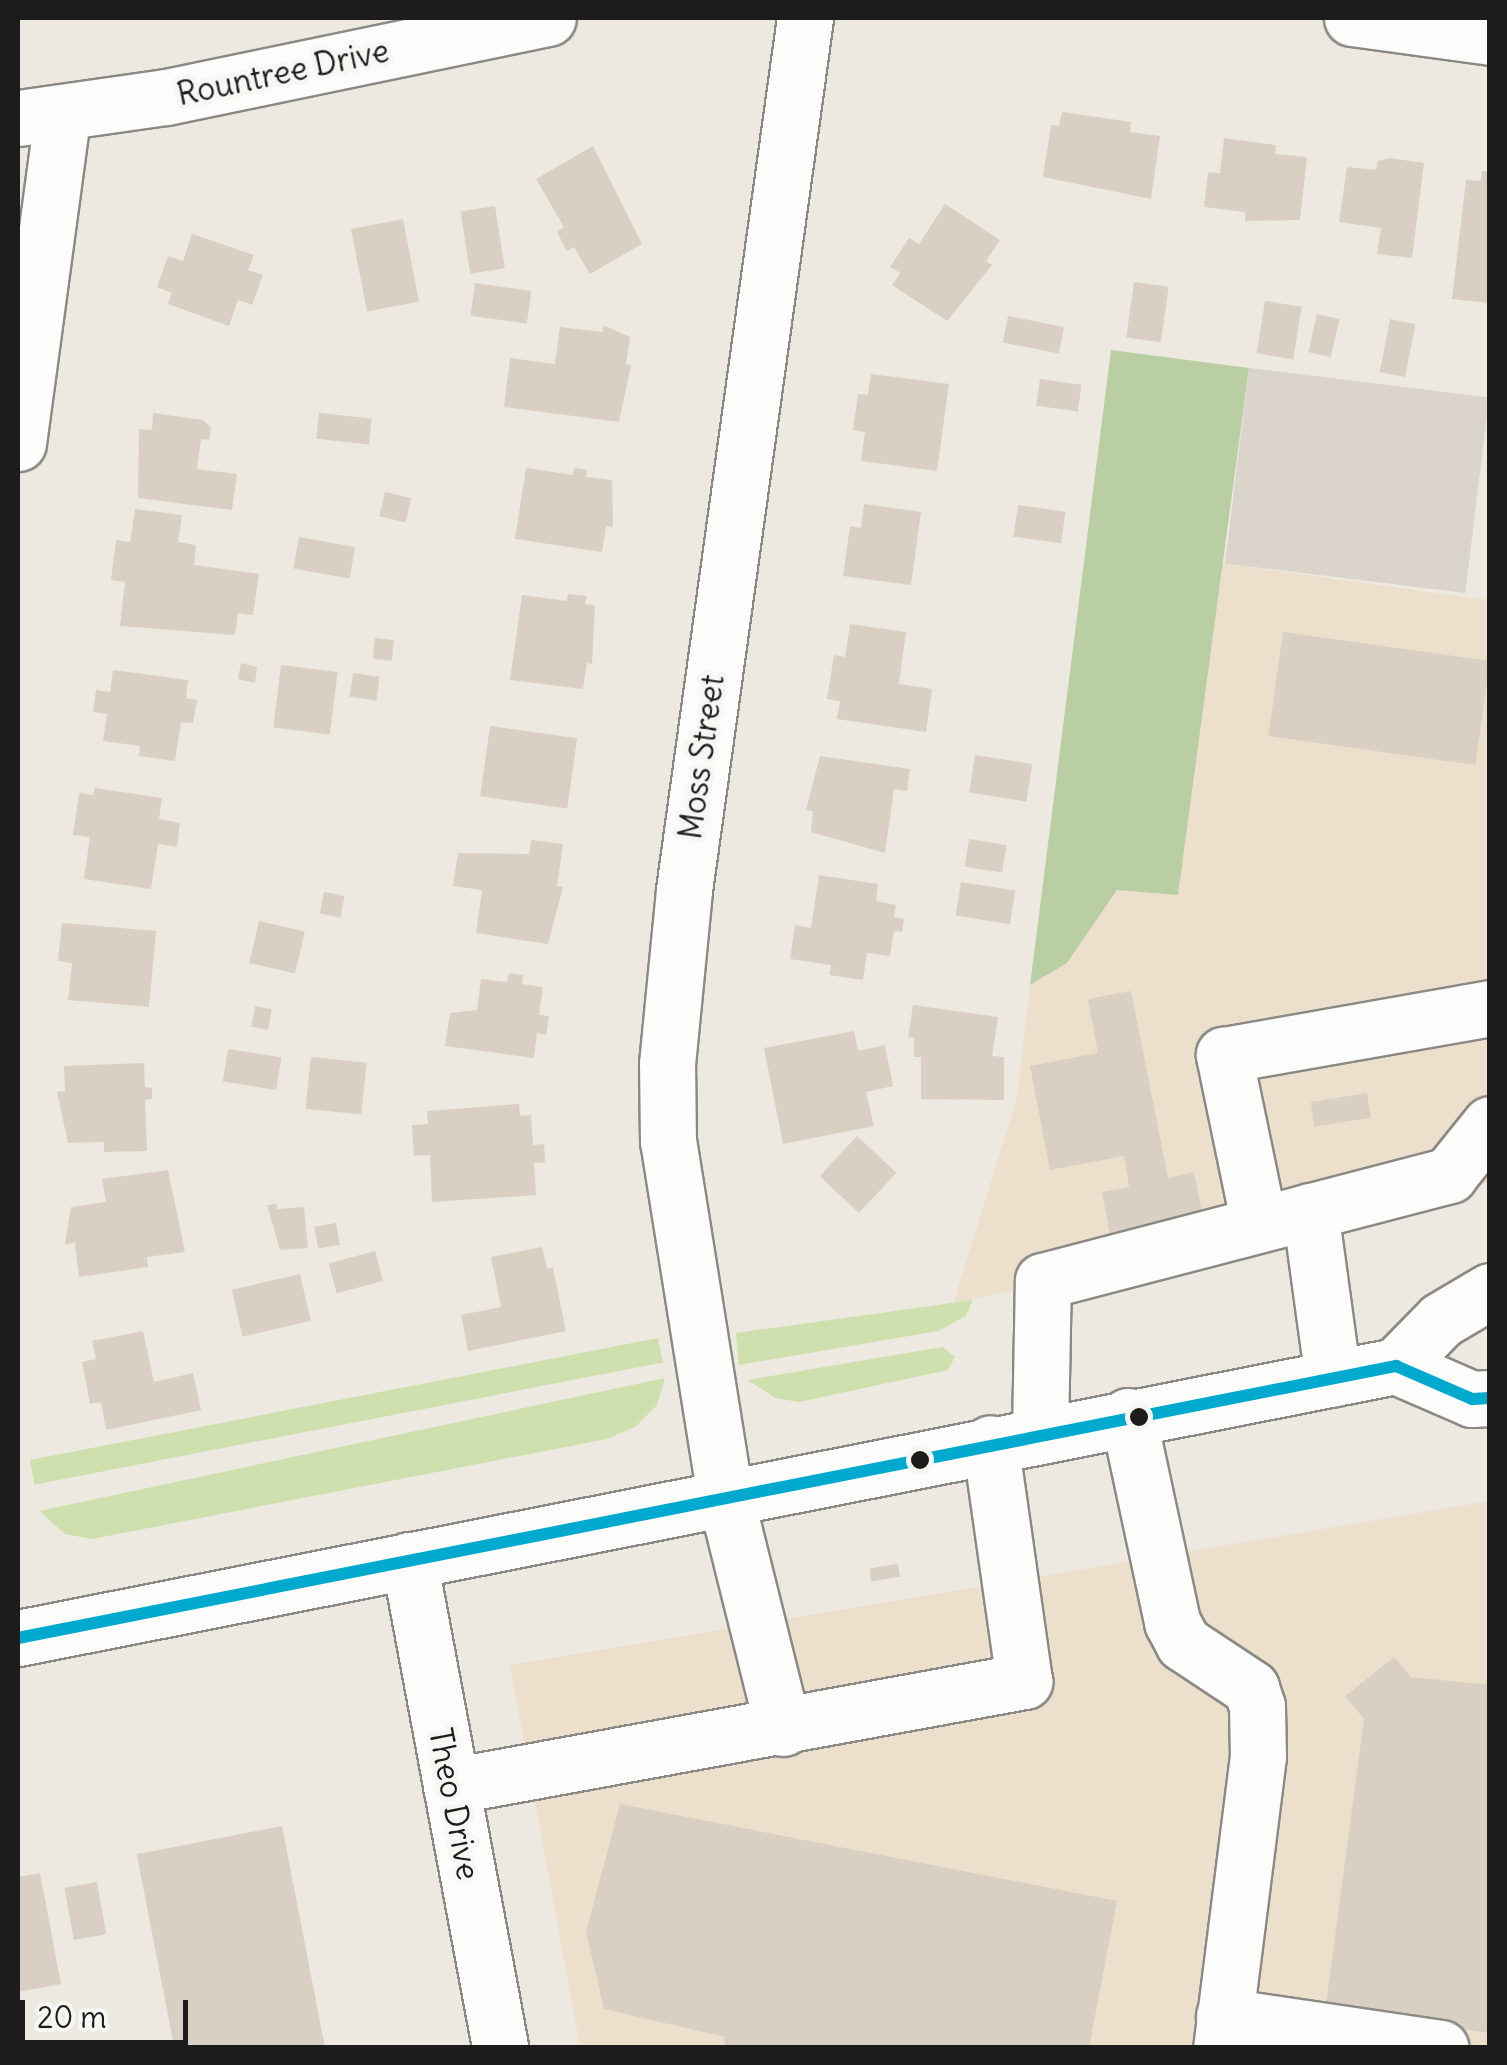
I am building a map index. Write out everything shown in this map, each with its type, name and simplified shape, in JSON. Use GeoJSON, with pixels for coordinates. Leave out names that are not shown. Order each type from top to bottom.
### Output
{"type":"FeatureCollection","features":[{"type":"Feature","properties":{"kind":"street","name":"Rountree Drive"},"geometry":{"type":"LineString","coordinates":[[40,117],[548,18]]}},
{"type":"Feature","properties":{"kind":"street","name":"Moss Street"},"geometry":{"type":"LineString","coordinates":[[783,1728],[725,1496],[670,1158],[666,1064],[684,890],[805,18]]}},
{"type":"Feature","properties":{"kind":"street"},"geometry":{"type":"LineString","coordinates":[[1352,18],[1490,37]]}},
{"type":"Feature","properties":{"kind":"street"},"geometry":{"type":"LineString","coordinates":[[18,443],[40,117]]}},
{"type":"Feature","properties":{"kind":"street"},"geometry":{"type":"LineString","coordinates":[[1332,1378],[1284,1218],[1224,1054],[1490,1008]]}},
{"type":"Feature","properties":{"kind":"street"},"geometry":{"type":"LineString","coordinates":[[451,1786],[1024,1682],[1015,1438],[1043,1280],[1448,1175],[1490,1124]]}},
{"type":"Feature","properties":{"kind":"street"},"geometry":{"type":"LineString","coordinates":[[1396,1366],[1441,1320],[1490,1291]]}},
{"type":"Feature","properties":{"kind":"street"},"geometry":{"type":"LineString","coordinates":[[20,1626],[409,1560],[1396,1366],[1485,1396]]}},
{"type":"Feature","properties":{"kind":"street"},"geometry":{"type":"LineString","coordinates":[[1128,1416],[1172,1622],[1183,1643],[1250,1688],[1258,1706],[1258,1756],[1223,2032],[1442,2048]]}},
{"type":"Feature","properties":{"kind":"street","name":"Theo Drive"},"geometry":{"type":"LineString","coordinates":[[409,1560],[500,2048]]}},
{"type":"Feature","properties":{"kind":"shaded area"},"geometry":{"type":"Polygon","coordinates":[[[1249,368],[1489,397],[1465,593],[1225,564],[1249,368]]]}},
{"type":"Feature","properties":{"kind":"shaded area"},"geometry":{"type":"Polygon","coordinates":[[[1220,563],[1489,600],[1489,1183],[953,1304],[1017,1098],[1030,985],[1067,963],[1117,890],[1178,895],[1220,563]]]}},
{"type":"Feature","properties":{"kind":"shaded area"},"geometry":{"type":"Polygon","coordinates":[[[1489,1501],[1489,2047],[580,2047],[510,1665],[1489,1501]]]}},
{"type":"Feature","properties":{"kind":"green space"},"geometry":{"type":"Polygon","coordinates":[[[1111,350],[1249,368],[1178,895],[1117,890],[1067,963],[1030,985],[1111,350]]]}},
{"type":"Feature","properties":{"kind":"green space"},"geometry":{"type":"Polygon","coordinates":[[[973,1300],[966,1316],[938,1331],[739,1365],[736,1333],[973,1300]]]}},
{"type":"Feature","properties":{"kind":"green space"},"geometry":{"type":"Polygon","coordinates":[[[658,1338],[663,1363],[35,1485],[30,1460],[658,1338]]]}},
{"type":"Feature","properties":{"kind":"green space"},"geometry":{"type":"Polygon","coordinates":[[[943,1347],[955,1357],[948,1370],[799,1402],[776,1398],[747,1380],[943,1347]]]}},
{"type":"Feature","properties":{"kind":"green space"},"geometry":{"type":"Polygon","coordinates":[[[665,1378],[657,1405],[635,1427],[607,1439],[92,1539],[65,1534],[39,1511],[665,1378]]]}},
{"type":"Feature","properties":{"kind":"building"},"geometry":{"type":"Polygon","coordinates":[[[1062,112],[1131,122],[1130,132],[1160,136],[1151,199],[1043,177],[1051,125],[1059,126],[1062,112]]]}},
{"type":"Feature","properties":{"kind":"building"},"geometry":{"type":"Polygon","coordinates":[[[1224,138],[1276,145],[1275,154],[1307,157],[1300,220],[1245,221],[1245,212],[1204,207],[1208,172],[1220,173],[1224,138]]]}},
{"type":"Feature","properties":{"kind":"building"},"geometry":{"type":"Polygon","coordinates":[[[593,146],[642,244],[590,274],[574,247],[567,251],[557,232],[564,227],[536,179],[593,146]]]}},
{"type":"Feature","properties":{"kind":"building"},"geometry":{"type":"Polygon","coordinates":[[[1390,158],[1424,163],[1412,258],[1377,254],[1381,228],[1339,222],[1347,167],[1376,170],[1378,161],[1390,158]]]}},
{"type":"Feature","properties":{"kind":"building"},"geometry":{"type":"Polygon","coordinates":[[[1482,171],[1490,172],[1489,303],[1452,299],[1466,180],[1481,181],[1482,171]]]}},
{"type":"Feature","properties":{"kind":"building"},"geometry":{"type":"Polygon","coordinates":[[[945,204],[1000,240],[986,261],[992,265],[947,321],[892,285],[900,273],[890,267],[909,238],[919,244],[945,204]]]}},
{"type":"Feature","properties":{"kind":"building"},"geometry":{"type":"Polygon","coordinates":[[[495,206],[505,268],[470,274],[460,211],[495,206]]]}},
{"type":"Feature","properties":{"kind":"building"},"geometry":{"type":"Polygon","coordinates":[[[403,219],[419,301],[367,312],[351,229],[403,219]]]}},
{"type":"Feature","properties":{"kind":"building"},"geometry":{"type":"Polygon","coordinates":[[[192,234],[254,255],[248,270],[263,275],[252,305],[238,300],[229,326],[168,304],[172,293],[157,287],[168,256],[183,261],[192,234]]]}},
{"type":"Feature","properties":{"kind":"building"},"geometry":{"type":"Polygon","coordinates":[[[1134,282],[1169,287],[1161,342],[1126,337],[1134,282]]]}},
{"type":"Feature","properties":{"kind":"building"},"geometry":{"type":"Polygon","coordinates":[[[475,283],[531,291],[527,324],[470,316],[475,283]]]}},
{"type":"Feature","properties":{"kind":"building"},"geometry":{"type":"Polygon","coordinates":[[[1265,301],[1302,307],[1293,359],[1257,353],[1265,301]]]}},
{"type":"Feature","properties":{"kind":"building"},"geometry":{"type":"Polygon","coordinates":[[[1317,314],[1339,319],[1331,357],[1308,352],[1317,314]]]}},
{"type":"Feature","properties":{"kind":"building"},"geometry":{"type":"Polygon","coordinates":[[[1008,316],[1064,327],[1059,353],[1003,343],[1008,316]]]}},
{"type":"Feature","properties":{"kind":"building"},"geometry":{"type":"Polygon","coordinates":[[[1390,319],[1416,324],[1405,377],[1380,372],[1390,319]]]}},
{"type":"Feature","properties":{"kind":"building"},"geometry":{"type":"Polygon","coordinates":[[[603,325],[630,337],[626,364],[631,365],[619,422],[504,407],[510,358],[555,364],[560,327],[603,332],[603,325]]]}},
{"type":"Feature","properties":{"kind":"building"},"geometry":{"type":"Polygon","coordinates":[[[871,374],[949,384],[937,471],[861,461],[865,432],[853,430],[858,394],[868,395],[871,374]]]}},
{"type":"Feature","properties":{"kind":"building"},"geometry":{"type":"Polygon","coordinates":[[[1040,379],[1082,385],[1078,412],[1036,406],[1040,379]]]}},
{"type":"Feature","properties":{"kind":"building"},"geometry":{"type":"Polygon","coordinates":[[[153,413],[203,420],[211,427],[209,440],[201,439],[197,469],[237,474],[232,510],[138,498],[139,429],[152,430],[153,413]]]}},
{"type":"Feature","properties":{"kind":"building"},"geometry":{"type":"Polygon","coordinates":[[[319,413],[372,419],[369,444],[316,439],[319,413]]]}},
{"type":"Feature","properties":{"kind":"building"},"geometry":{"type":"Polygon","coordinates":[[[526,468],[573,475],[574,468],[587,470],[586,477],[612,480],[613,527],[606,526],[602,552],[515,539],[526,468]]]}},
{"type":"Feature","properties":{"kind":"building"},"geometry":{"type":"Polygon","coordinates":[[[385,492],[411,498],[406,522],[379,516],[385,492]]]}},
{"type":"Feature","properties":{"kind":"building"},"geometry":{"type":"Polygon","coordinates":[[[864,504],[921,512],[911,585],[843,576],[850,526],[861,528],[864,504]]]}},
{"type":"Feature","properties":{"kind":"building"},"geometry":{"type":"Polygon","coordinates":[[[1018,505],[1066,512],[1061,543],[1014,537],[1018,505]]]}},
{"type":"Feature","properties":{"kind":"building"},"geometry":{"type":"Polygon","coordinates":[[[135,509],[182,515],[178,542],[196,545],[194,565],[259,574],[253,615],[238,613],[235,635],[120,626],[125,582],[111,580],[116,540],[130,542],[135,509]]]}},
{"type":"Feature","properties":{"kind":"building"},"geometry":{"type":"Polygon","coordinates":[[[299,537],[355,547],[350,578],[293,569],[299,537]]]}},
{"type":"Feature","properties":{"kind":"building"},"geometry":{"type":"Polygon","coordinates":[[[568,594],[587,596],[585,604],[595,605],[592,664],[587,663],[583,689],[510,680],[522,595],[567,601],[568,594]]]}},
{"type":"Feature","properties":{"kind":"building"},"geometry":{"type":"Polygon","coordinates":[[[850,624],[906,632],[899,684],[932,689],[926,732],[837,719],[840,701],[827,699],[834,655],[845,657],[850,624]]]}},
{"type":"Feature","properties":{"kind":"building"},"geometry":{"type":"Polygon","coordinates":[[[1283,632],[1490,661],[1475,765],[1268,736],[1283,632]]]}},
{"type":"Feature","properties":{"kind":"building"},"geometry":{"type":"Polygon","coordinates":[[[375,638],[394,640],[392,661],[373,659],[375,638]]]}},
{"type":"Feature","properties":{"kind":"building"},"geometry":{"type":"Polygon","coordinates":[[[241,663],[257,667],[255,683],[238,679],[241,663]]]}},
{"type":"Feature","properties":{"kind":"building"},"geometry":{"type":"Polygon","coordinates":[[[281,665],[338,672],[330,734],[273,728],[281,665]]]}},
{"type":"Feature","properties":{"kind":"building"},"geometry":{"type":"Polygon","coordinates":[[[113,670],[188,680],[186,698],[197,700],[193,723],[181,722],[175,761],[139,756],[140,746],[103,741],[107,714],[93,712],[96,690],[110,692],[113,670]]]}},
{"type":"Feature","properties":{"kind":"building"},"geometry":{"type":"Polygon","coordinates":[[[353,673],[380,677],[376,701],[350,697],[353,673]]]}},
{"type":"Feature","properties":{"kind":"building"},"geometry":{"type":"Polygon","coordinates":[[[490,726],[577,738],[567,809],[480,796],[490,726]]]}},
{"type":"Feature","properties":{"kind":"building"},"geometry":{"type":"Polygon","coordinates":[[[975,755],[1032,764],[1026,802],[969,793],[975,755]]]}},
{"type":"Feature","properties":{"kind":"building"},"geometry":{"type":"Polygon","coordinates":[[[820,756],[910,769],[907,791],[894,789],[885,853],[811,832],[813,811],[806,810],[820,756]]]}},
{"type":"Feature","properties":{"kind":"building"},"geometry":{"type":"Polygon","coordinates":[[[95,788],[162,798],[159,819],[180,823],[177,847],[158,844],[151,889],[84,879],[90,837],[73,835],[79,793],[93,795],[95,788]]]}},
{"type":"Feature","properties":{"kind":"building"},"geometry":{"type":"Polygon","coordinates":[[[969,839],[1007,845],[1002,873],[965,867],[969,839]]]}},
{"type":"Feature","properties":{"kind":"building"},"geometry":{"type":"Polygon","coordinates":[[[531,840],[563,844],[557,886],[563,887],[548,944],[476,933],[482,890],[453,886],[458,853],[529,854],[531,840]]]}},
{"type":"Feature","properties":{"kind":"building"},"geometry":{"type":"Polygon","coordinates":[[[819,875],[878,884],[876,901],[896,905],[894,917],[904,919],[902,932],[894,931],[890,956],[867,953],[863,980],[829,975],[831,965],[790,959],[795,925],[811,928],[819,875]]]}},
{"type":"Feature","properties":{"kind":"building"},"geometry":{"type":"Polygon","coordinates":[[[961,882],[1015,891],[1010,924],[956,916],[961,882]]]}},
{"type":"Feature","properties":{"kind":"building"},"geometry":{"type":"Polygon","coordinates":[[[324,892],[345,896],[340,918],[320,914],[324,892]]]}},
{"type":"Feature","properties":{"kind":"building"},"geometry":{"type":"Polygon","coordinates":[[[259,921],[305,932],[295,973],[249,963],[259,921]]]}},
{"type":"Feature","properties":{"kind":"building"},"geometry":{"type":"Polygon","coordinates":[[[62,923],[156,931],[149,1007],[68,1000],[72,963],[58,961],[62,923]]]}},
{"type":"Feature","properties":{"kind":"building"},"geometry":{"type":"Polygon","coordinates":[[[509,973],[523,975],[522,984],[543,987],[539,1015],[549,1016],[546,1035],[537,1033],[534,1058],[445,1046],[450,1013],[477,1010],[481,979],[507,982],[509,973]]]}},
{"type":"Feature","properties":{"kind":"building"},"geometry":{"type":"Polygon","coordinates":[[[1131,991],[1168,1178],[1194,1172],[1205,1227],[1112,1245],[1102,1192],[1129,1187],[1124,1156],[1050,1170],[1030,1066],[1098,1053],[1088,999],[1131,991]]]}},
{"type":"Feature","properties":{"kind":"building"},"geometry":{"type":"Polygon","coordinates":[[[913,1005],[998,1017],[992,1056],[1004,1057],[1004,1100],[921,1099],[921,1057],[914,1057],[914,1037],[908,1038],[913,1005]]]}},
{"type":"Feature","properties":{"kind":"building"},"geometry":{"type":"Polygon","coordinates":[[[255,1006],[272,1009],[268,1030],[251,1027],[255,1006]]]}},
{"type":"Feature","properties":{"kind":"building"},"geometry":{"type":"Polygon","coordinates":[[[854,1031],[858,1051],[885,1045],[893,1086],[866,1092],[874,1126],[783,1144],[764,1048],[854,1031]]]}},
{"type":"Feature","properties":{"kind":"building"},"geometry":{"type":"Polygon","coordinates":[[[228,1049],[281,1057],[276,1090],[223,1082],[228,1049]]]}},
{"type":"Feature","properties":{"kind":"building"},"geometry":{"type":"Polygon","coordinates":[[[311,1057],[367,1063],[361,1115],[306,1109],[311,1057]]]}},
{"type":"Feature","properties":{"kind":"building"},"geometry":{"type":"Polygon","coordinates":[[[144,1063],[145,1087],[152,1088],[152,1099],[145,1100],[147,1151],[104,1152],[104,1142],[68,1143],[57,1092],[65,1091],[64,1066],[144,1063]]]}},
{"type":"Feature","properties":{"kind":"building"},"geometry":{"type":"Polygon","coordinates":[[[1367,1093],[1371,1118],[1315,1127],[1311,1102],[1367,1093]]]}},
{"type":"Feature","properties":{"kind":"building"},"geometry":{"type":"Polygon","coordinates":[[[519,1104],[520,1116],[531,1115],[533,1145],[544,1144],[545,1162],[534,1163],[536,1195],[432,1202],[430,1155],[414,1156],[412,1125],[428,1124],[427,1111],[519,1104]]]}},
{"type":"Feature","properties":{"kind":"building"},"geometry":{"type":"Polygon","coordinates":[[[857,1136],[896,1173],[859,1213],[819,1176],[857,1136]]]}},
{"type":"Feature","properties":{"kind":"building"},"geometry":{"type":"Polygon","coordinates":[[[168,1170],[185,1252],[147,1257],[148,1267],[79,1277],[75,1243],[65,1244],[71,1207],[106,1202],[102,1179],[168,1170]]]}},
{"type":"Feature","properties":{"kind":"building"},"geometry":{"type":"Polygon","coordinates":[[[277,1204],[277,1209],[304,1207],[308,1248],[280,1250],[267,1205],[277,1204]]]}},
{"type":"Feature","properties":{"kind":"building"},"geometry":{"type":"Polygon","coordinates":[[[336,1223],[340,1245],[318,1248],[314,1227],[336,1223]]]}},
{"type":"Feature","properties":{"kind":"building"},"geometry":{"type":"Polygon","coordinates":[[[542,1247],[547,1268],[553,1268],[566,1331],[468,1351],[461,1315],[501,1307],[491,1257],[542,1247]]]}},
{"type":"Feature","properties":{"kind":"building"},"geometry":{"type":"Polygon","coordinates":[[[375,1251],[383,1281],[337,1293],[329,1263],[375,1251]]]}},
{"type":"Feature","properties":{"kind":"building"},"geometry":{"type":"Polygon","coordinates":[[[300,1274],[311,1321],[243,1337],[232,1290],[300,1274]]]}},
{"type":"Feature","properties":{"kind":"building"},"geometry":{"type":"Polygon","coordinates":[[[143,1331],[154,1382],[193,1373],[201,1410],[106,1430],[101,1402],[90,1404],[82,1362],[96,1359],[92,1341],[143,1331]]]}},
{"type":"Feature","properties":{"kind":"building"},"geometry":{"type":"Polygon","coordinates":[[[898,1564],[900,1577],[871,1581],[869,1569],[898,1564]]]}},
{"type":"Feature","properties":{"kind":"building"},"geometry":{"type":"Polygon","coordinates":[[[1394,1657],[1411,1677],[1490,1685],[1490,2033],[1325,2012],[1364,1719],[1345,1696],[1394,1657]]]}},
{"type":"Feature","properties":{"kind":"building"},"geometry":{"type":"Polygon","coordinates":[[[620,1804],[1117,1901],[1089,2048],[724,2048],[725,2037],[604,2009],[586,1932],[620,1804]]]}},
{"type":"Feature","properties":{"kind":"building"},"geometry":{"type":"Polygon","coordinates":[[[282,1826],[325,2048],[174,2048],[137,1854],[282,1826]]]}},
{"type":"Feature","properties":{"kind":"building"},"geometry":{"type":"Polygon","coordinates":[[[40,1873],[61,1984],[18,1992],[18,1877],[40,1873]]]}},
{"type":"Feature","properties":{"kind":"building"},"geometry":{"type":"Polygon","coordinates":[[[97,1882],[106,1934],[74,1940],[65,1888],[97,1882]]]}},
{"type":"Feature","properties":{"kind":"transit line"},"geometry":{"type":"LineString","coordinates":[[18,1638],[1396,1366],[1472,1399],[1490,1398]]}}]}
